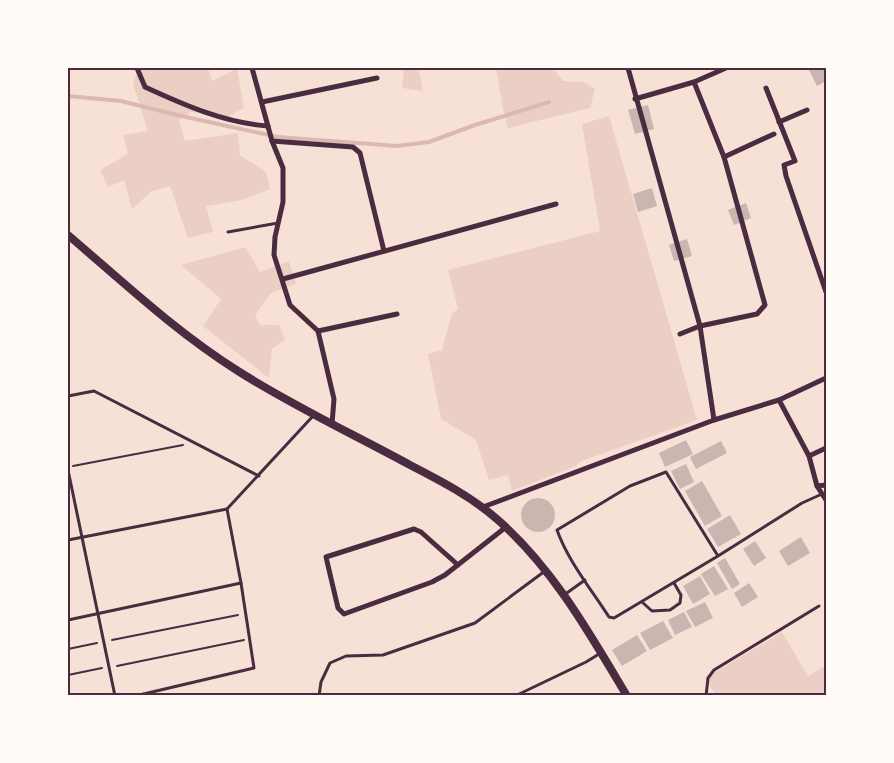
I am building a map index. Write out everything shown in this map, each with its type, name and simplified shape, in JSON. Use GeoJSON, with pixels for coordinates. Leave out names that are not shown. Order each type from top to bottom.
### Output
{"type":"FeatureCollection","features":[{"type":"Feature","properties":{"kind":"main road"},"geometry":{"type":"LineString","coordinates":[[68,235],[132,292],[238,371],[314,415],[454,488],[483,507],[506,527],[546,570],[601,652],[627,696]]}},
{"type":"Feature","properties":{"kind":"street"},"geometry":{"type":"LineString","coordinates":[[137,68],[146,87],[157,92],[218,117],[246,125],[268,126]]}},
{"type":"Feature","properties":{"kind":"street"},"geometry":{"type":"LineString","coordinates":[[252,68],[272,141],[283,168],[283,202],[274,255],[290,305],[318,331],[334,399],[332,424]]}},
{"type":"Feature","properties":{"kind":"street"},"geometry":{"type":"LineString","coordinates":[[628,68],[700,326],[714,420]]}},
{"type":"Feature","properties":{"kind":"street"},"geometry":{"type":"LineString","coordinates":[[635,99],[694,82],[726,68]]}},
{"type":"Feature","properties":{"kind":"street"},"geometry":{"type":"LineString","coordinates":[[262,102],[376,78]]}},
{"type":"Feature","properties":{"kind":"street"},"geometry":{"type":"LineString","coordinates":[[680,334],[700,326],[757,314],[765,305],[724,157],[694,82]]}},
{"type":"Feature","properties":{"kind":"street"},"geometry":{"type":"LineString","coordinates":[[766,88],[795,160],[784,165],[786,177],[826,292]]}},
{"type":"Feature","properties":{"kind":"street"},"geometry":{"type":"LineString","coordinates":[[779,122],[807,110]]}},
{"type":"Feature","properties":{"kind":"street"},"geometry":{"type":"LineString","coordinates":[[724,157],[774,134]]}},
{"type":"Feature","properties":{"kind":"street"},"geometry":{"type":"LineString","coordinates":[[272,141],[353,147],[360,153],[384,251]]}},
{"type":"Feature","properties":{"kind":"street"},"geometry":{"type":"LineString","coordinates":[[283,279],[556,204]]}},
{"type":"Feature","properties":{"kind":"street"},"geometry":{"type":"LineString","coordinates":[[318,331],[397,314]]}},
{"type":"Feature","properties":{"kind":"street"},"geometry":{"type":"LineString","coordinates":[[483,507],[714,420],[779,400],[826,378]]}},
{"type":"Feature","properties":{"kind":"street"},"geometry":{"type":"LineString","coordinates":[[779,400],[809,456],[817,486],[826,500]]}},
{"type":"Feature","properties":{"kind":"street"},"geometry":{"type":"LineString","coordinates":[[809,456],[826,448]]}},
{"type":"Feature","properties":{"kind":"street"},"geometry":{"type":"LineString","coordinates":[[817,486],[826,485]]}},
{"type":"Feature","properties":{"kind":"street"},"geometry":{"type":"LineString","coordinates":[[458,565],[421,532],[414,530],[326,557],[338,608],[344,614],[432,582],[458,565],[506,527]]}},
{"type":"Feature","properties":{"kind":"lane"},"geometry":{"type":"LineString","coordinates":[[228,232],[278,223]]}},
{"type":"Feature","properties":{"kind":"lane"},"geometry":{"type":"LineString","coordinates":[[68,396],[94,391],[259,476]]}},
{"type":"Feature","properties":{"kind":"lane"},"geometry":{"type":"LineString","coordinates":[[68,540],[227,509],[314,415]]}},
{"type":"Feature","properties":{"kind":"lane"},"geometry":{"type":"LineString","coordinates":[[68,469],[116,696]]}},
{"type":"Feature","properties":{"kind":"lane"},"geometry":{"type":"LineString","coordinates":[[718,556],[666,472],[630,486],[557,530],[560,540],[585,580],[609,617],[614,618],[674,583],[718,556],[802,503],[822,494]]}},
{"type":"Feature","properties":{"kind":"lane"},"geometry":{"type":"LineString","coordinates":[[135,696],[254,668],[227,509]]}},
{"type":"Feature","properties":{"kind":"lane"},"geometry":{"type":"LineString","coordinates":[[319,696],[321,682],[330,663],[346,656],[383,655],[475,622],[546,570]]}},
{"type":"Feature","properties":{"kind":"lane"},"geometry":{"type":"LineString","coordinates":[[564,595],[585,580]]}},
{"type":"Feature","properties":{"kind":"lane"},"geometry":{"type":"LineString","coordinates":[[642,602],[652,611],[670,610],[680,603],[681,595],[674,583]]}},
{"type":"Feature","properties":{"kind":"lane"},"geometry":{"type":"LineString","coordinates":[[68,620],[241,584]]}},
{"type":"Feature","properties":{"kind":"lane"},"geometry":{"type":"LineString","coordinates":[[706,696],[708,678],[714,670],[819,606]]}},
{"type":"Feature","properties":{"kind":"lane"},"geometry":{"type":"LineString","coordinates":[[515,696],[586,662],[601,652]]}},
{"type":"Feature","properties":{"kind":"path"},"geometry":{"type":"LineString","coordinates":[[68,469],[194,443]]}},
{"type":"Feature","properties":{"kind":"path"},"geometry":{"type":"LineString","coordinates":[[68,649],[246,614]]}},
{"type":"Feature","properties":{"kind":"path"},"geometry":{"type":"LineString","coordinates":[[68,675],[249,639]]}},
{"type":"Feature","properties":{"kind":"shaded area"},"geometry":{"type":"Polygon","coordinates":[[[139,68],[208,68],[212,81],[237,69],[244,108],[227,117],[191,112],[179,120],[185,141],[238,133],[240,155],[266,172],[270,189],[242,200],[206,206],[213,232],[188,238],[170,186],[152,191],[132,209],[124,180],[108,187],[100,170],[128,154],[123,135],[148,131],[133,84],[139,68]]]}},
{"type":"Feature","properties":{"kind":"shaded area"},"geometry":{"type":"Polygon","coordinates":[[[404,68],[425,68],[419,71],[423,91],[402,88],[404,68]]]}},
{"type":"Feature","properties":{"kind":"shaded area"},"geometry":{"type":"Polygon","coordinates":[[[496,68],[553,68],[563,81],[584,82],[595,89],[590,108],[508,128],[496,68]]]}},
{"type":"Feature","properties":{"kind":"shaded area"},"geometry":{"type":"Polygon","coordinates":[[[609,116],[697,420],[579,462],[576,466],[512,491],[508,475],[489,480],[476,440],[441,419],[428,354],[442,350],[452,313],[458,309],[448,270],[600,231],[582,124],[609,116]]]}},
{"type":"Feature","properties":{"kind":"shaded area"},"geometry":{"type":"Polygon","coordinates":[[[245,247],[260,272],[289,261],[296,284],[271,293],[255,315],[260,325],[279,325],[285,340],[272,349],[269,378],[203,326],[221,299],[181,265],[245,247]]]}},
{"type":"Feature","properties":{"kind":"shaded area"},"geometry":{"type":"Polygon","coordinates":[[[782,632],[808,676],[826,665],[826,695],[716,695],[705,678],[782,632]]]}},
{"type":"Feature","properties":{"kind":"building"},"geometry":{"type":"Polygon","coordinates":[[[825,68],[826,70],[826,81],[817,86],[809,70],[825,68]]]}},
{"type":"Feature","properties":{"kind":"building"},"geometry":{"type":"Polygon","coordinates":[[[648,105],[654,129],[635,134],[628,110],[648,105]]]}},
{"type":"Feature","properties":{"kind":"building"},"geometry":{"type":"Polygon","coordinates":[[[652,188],[657,206],[638,212],[633,194],[652,188]]]}},
{"type":"Feature","properties":{"kind":"building"},"geometry":{"type":"Polygon","coordinates":[[[746,203],[751,218],[734,225],[728,210],[746,203]]]}},
{"type":"Feature","properties":{"kind":"building"},"geometry":{"type":"Polygon","coordinates":[[[687,239],[692,256],[674,261],[669,245],[687,239]]]}},
{"type":"Feature","properties":{"kind":"building"},"geometry":{"type":"Polygon","coordinates":[[[686,440],[693,454],[665,467],[659,453],[686,440]]]}},
{"type":"Feature","properties":{"kind":"building"},"geometry":{"type":"Polygon","coordinates":[[[721,441],[727,453],[696,469],[690,457],[721,441]]]}},
{"type":"Feature","properties":{"kind":"building"},"geometry":{"type":"Polygon","coordinates":[[[686,464],[694,482],[680,489],[671,471],[686,464]]]}},
{"type":"Feature","properties":{"kind":"building"},"geometry":{"type":"Polygon","coordinates":[[[702,481],[722,516],[705,526],[685,491],[702,481]]]}},
{"type":"Feature","properties":{"kind":"building"},"geometry":{"type":"Polygon","coordinates":[[[538,498],[550,503],[555,515],[550,527],[538,532],[526,527],[521,515],[526,503],[538,498]]]}},
{"type":"Feature","properties":{"kind":"building"},"geometry":{"type":"Polygon","coordinates":[[[730,515],[741,534],[718,547],[707,529],[730,515]]]}},
{"type":"Feature","properties":{"kind":"building"},"geometry":{"type":"Polygon","coordinates":[[[801,537],[810,553],[788,566],[779,551],[801,537]]]}},
{"type":"Feature","properties":{"kind":"building"},"geometry":{"type":"Polygon","coordinates":[[[755,541],[766,558],[754,566],[743,549],[755,541]]]}},
{"type":"Feature","properties":{"kind":"building"},"geometry":{"type":"Polygon","coordinates":[[[725,558],[740,584],[732,589],[717,563],[725,558]]]}},
{"type":"Feature","properties":{"kind":"building"},"geometry":{"type":"Polygon","coordinates":[[[714,566],[728,589],[715,596],[701,574],[714,566]]]}},
{"type":"Feature","properties":{"kind":"building"},"geometry":{"type":"Polygon","coordinates":[[[700,576],[710,594],[693,604],[683,586],[700,576]]]}},
{"type":"Feature","properties":{"kind":"building"},"geometry":{"type":"Polygon","coordinates":[[[749,583],[758,597],[742,607],[734,593],[749,583]]]}},
{"type":"Feature","properties":{"kind":"building"},"geometry":{"type":"Polygon","coordinates":[[[705,602],[713,618],[695,627],[686,611],[705,602]]]}},
{"type":"Feature","properties":{"kind":"building"},"geometry":{"type":"Polygon","coordinates":[[[684,612],[692,627],[675,635],[668,620],[684,612]]]}},
{"type":"Feature","properties":{"kind":"building"},"geometry":{"type":"Polygon","coordinates":[[[663,621],[673,638],[650,650],[640,633],[663,621]]]}},
{"type":"Feature","properties":{"kind":"building"},"geometry":{"type":"Polygon","coordinates":[[[637,635],[647,651],[622,666],[612,650],[637,635]]]}},
{"type":"Feature","properties":{"kind":"waterway"},"geometry":{"type":"LineString","coordinates":[[68,96],[121,101],[278,137],[397,146],[429,142],[549,102]]}}]}
